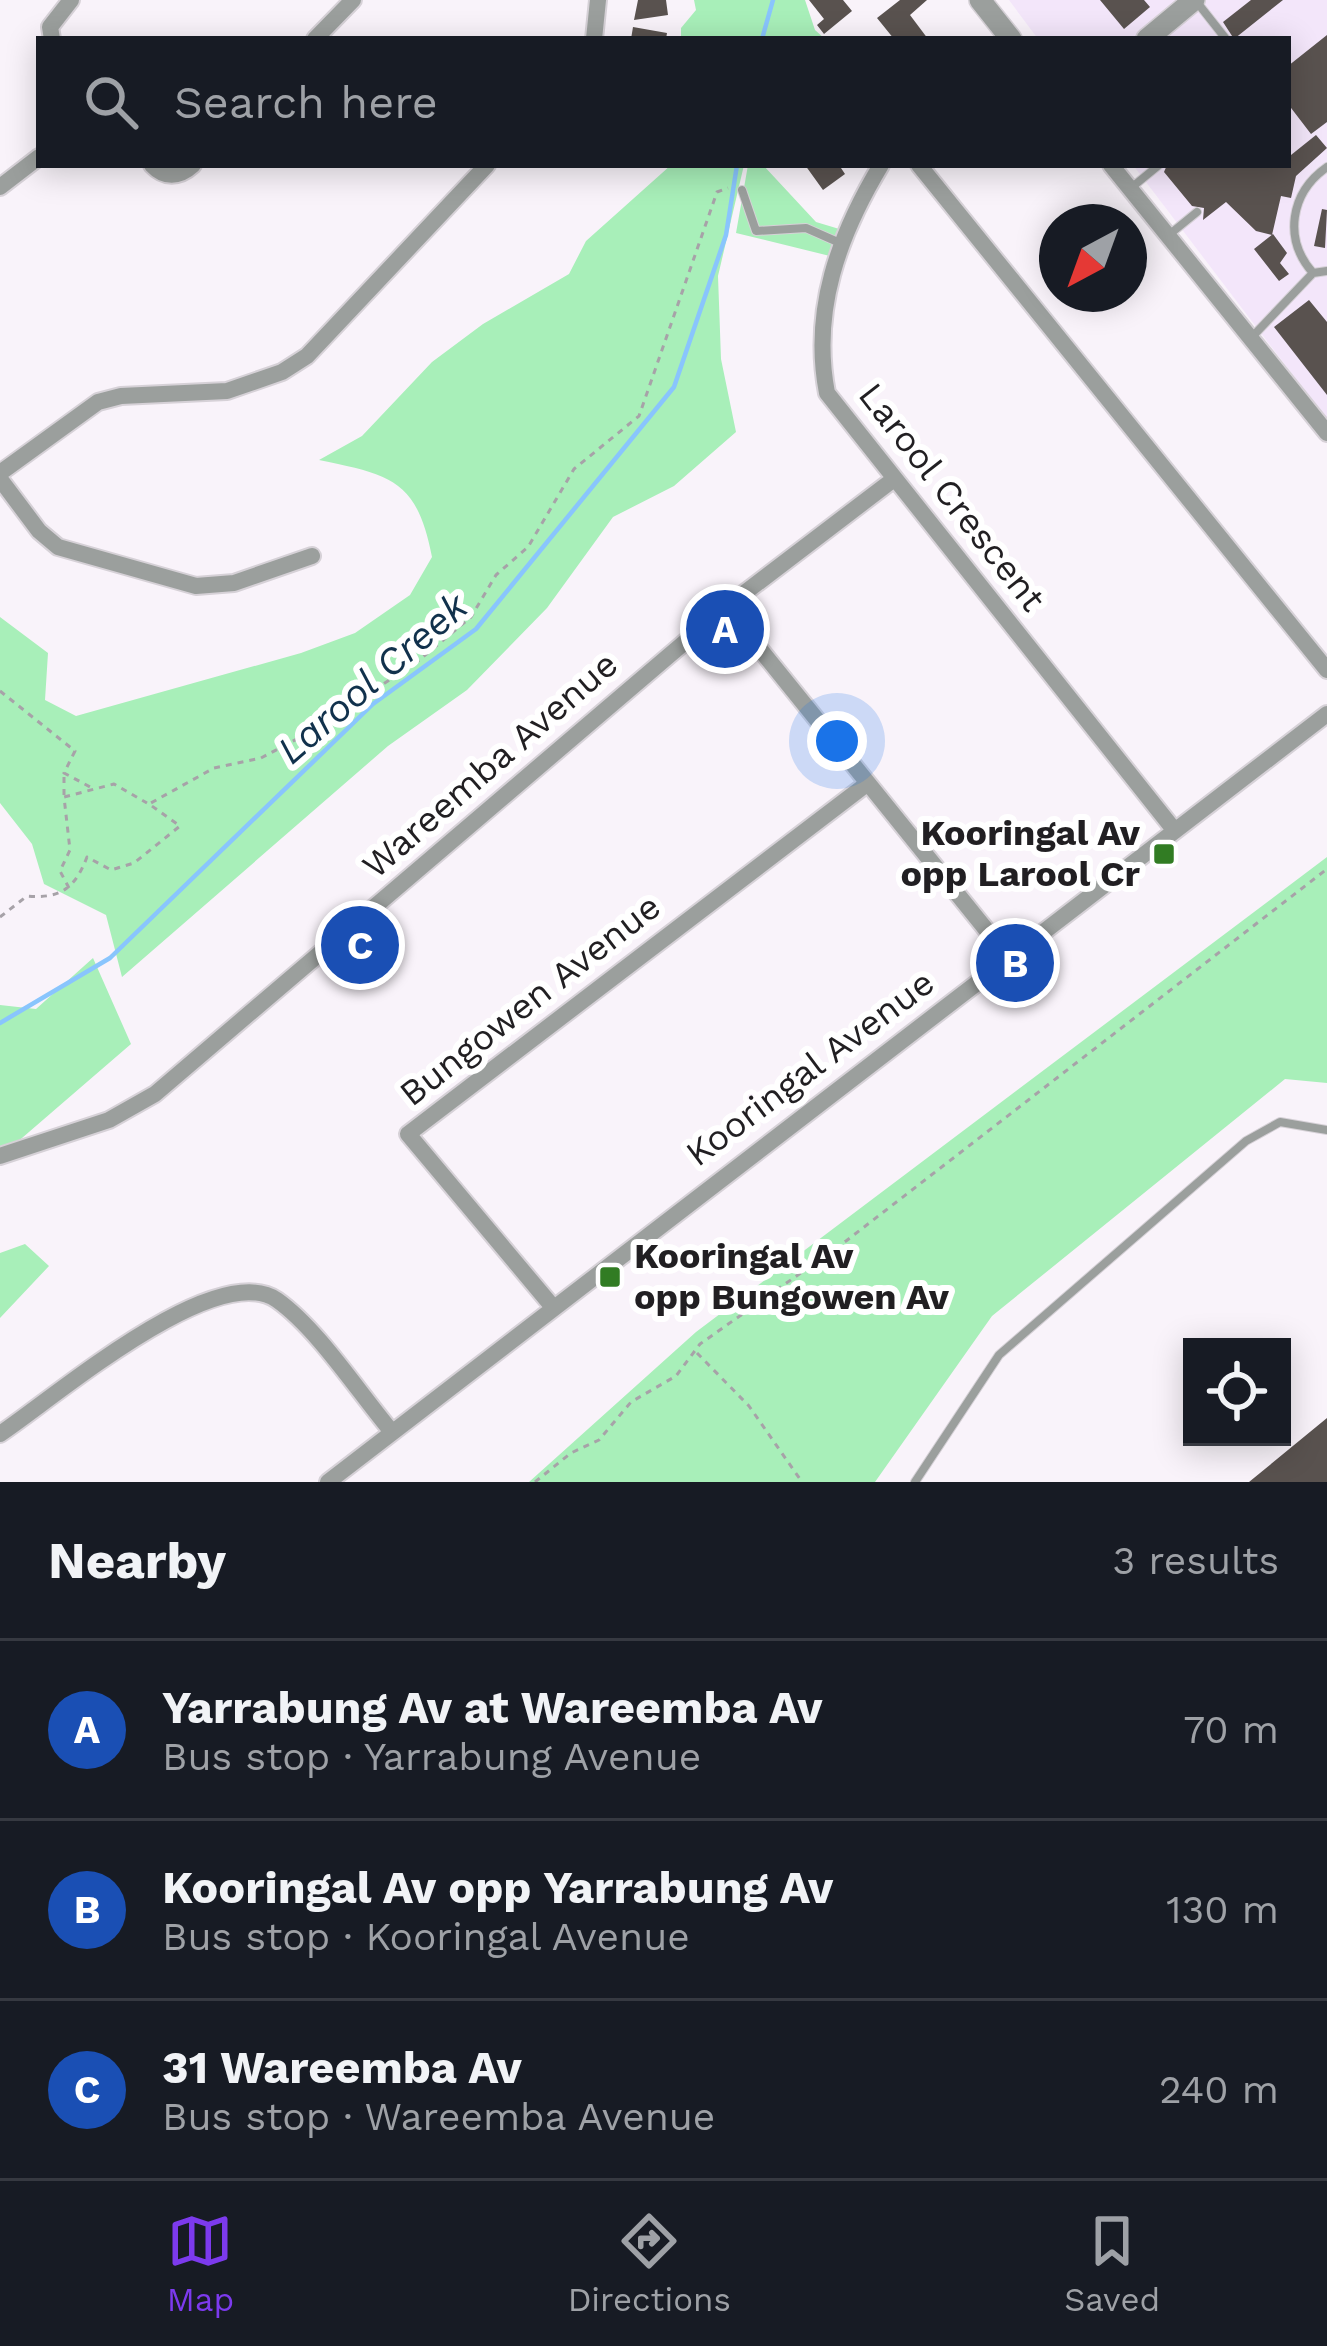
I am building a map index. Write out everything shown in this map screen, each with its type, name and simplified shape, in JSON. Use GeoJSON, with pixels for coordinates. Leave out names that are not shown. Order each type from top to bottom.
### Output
{"type":"FeatureCollection","features":[{"type":"Feature","properties":{"kind":"street"},"geometry":{"type":"LineString","coordinates":[[52,36],[50,27],[71,0]]}},
{"type":"Feature","properties":{"kind":"street"},"geometry":{"type":"LineString","coordinates":[[318,36],[352,0]]}},
{"type":"Feature","properties":{"kind":"street"},"geometry":{"type":"LineString","coordinates":[[594,36],[598,0]]}},
{"type":"Feature","properties":{"kind":"street"},"geometry":{"type":"LineString","coordinates":[[980,0],[1009,36]]}},
{"type":"Feature","properties":{"kind":"street"},"geometry":{"type":"LineString","coordinates":[[1151,36],[1195,0]]}},
{"type":"Feature","properties":{"kind":"street"},"geometry":{"type":"LineString","coordinates":[[0,187],[36,159]]}},
{"type":"Feature","properties":{"kind":"street"},"geometry":{"type":"LineString","coordinates":[[155,168],[163,175],[174,175],[187,168]]}},
{"type":"Feature","properties":{"kind":"street"},"geometry":{"type":"LineString","coordinates":[[312,556],[234,583],[196,586],[58,547],[39,531],[0,476],[98,402],[122,395],[227,391],[282,372],[307,356],[484,168]]}},
{"type":"Feature","properties":{"kind":"street","name":"Larool Crescent"},"geometry":{"type":"LineString","coordinates":[[879,168],[840,243],[827,302],[823,368],[827,393],[1175,831]]}},
{"type":"Feature","properties":{"kind":"street"},"geometry":{"type":"LineString","coordinates":[[922,168],[1327,670]]}},
{"type":"Feature","properties":{"kind":"street"},"geometry":{"type":"LineString","coordinates":[[1114,168],[1327,433]]}},
{"type":"Feature","properties":{"kind":"street","name":"Wareemba Avenue"},"geometry":{"type":"LineString","coordinates":[[0,1156],[109,1120],[155,1094],[726,607],[894,479]]}},
{"type":"Feature","properties":{"kind":"street"},"geometry":{"type":"LineString","coordinates":[[726,607],[1009,958]]}},
{"type":"Feature","properties":{"kind":"street","name":"Kooringal Avenue"},"geometry":{"type":"LineString","coordinates":[[328,1482],[1327,714]]}},
{"type":"Feature","properties":{"kind":"street","name":"Bungowen Avenue"},"geometry":{"type":"LineString","coordinates":[[552,1306],[408,1134],[868,783]]}},
{"type":"Feature","properties":{"kind":"street"},"geometry":{"type":"LineString","coordinates":[[0,1434],[194,1302],[237,1291],[278,1300],[392,1432]]}},
{"type":"Feature","properties":{"kind":"lane"},"geometry":{"type":"LineString","coordinates":[[1195,0],[1224,36]]}},
{"type":"Feature","properties":{"kind":"lane"},"geometry":{"type":"LineString","coordinates":[[1313,273],[1296,249],[1296,214],[1307,181],[1327,167]]}},
{"type":"Feature","properties":{"kind":"lane"},"geometry":{"type":"LineString","coordinates":[[1130,189],[1155,168]]}},
{"type":"Feature","properties":{"kind":"lane"},"geometry":{"type":"LineString","coordinates":[[742,190],[756,231],[806,228],[840,243]]}},
{"type":"Feature","properties":{"kind":"lane"},"geometry":{"type":"LineString","coordinates":[[1168,236],[1197,212]]}},
{"type":"Feature","properties":{"kind":"lane"},"geometry":{"type":"LineString","coordinates":[[1250,338],[1313,273],[1327,271]]}},
{"type":"Feature","properties":{"kind":"lane"},"geometry":{"type":"LineString","coordinates":[[915,1482],[1000,1355],[1246,1141],[1280,1122],[1327,1130]]}},
{"type":"Feature","properties":{"kind":"path"},"geometry":{"type":"LineString","coordinates":[[149,804],[214,768],[261,758],[312,730],[418,661],[471,617],[496,575],[528,547],[574,469],[638,416],[723,187]]}},
{"type":"Feature","properties":{"kind":"path"},"geometry":{"type":"LineString","coordinates":[[0,691],[75,751],[64,773],[70,850],[60,871],[69,888]]}},
{"type":"Feature","properties":{"kind":"path"},"geometry":{"type":"LineString","coordinates":[[64,773],[92,788]]}},
{"type":"Feature","properties":{"kind":"path"},"geometry":{"type":"LineString","coordinates":[[0,916],[28,896],[53,898],[78,882],[87,857],[111,871],[134,863],[180,826],[114,784],[64,797]]}},
{"type":"Feature","properties":{"kind":"path"},"geometry":{"type":"LineString","coordinates":[[535,1482],[571,1453],[599,1440],[631,1402],[669,1382],[696,1352],[1327,869]]}},
{"type":"Feature","properties":{"kind":"path"},"geometry":{"type":"LineString","coordinates":[[696,1352],[749,1406],[802,1482]]}},
{"type":"Feature","properties":{"kind":"shaded area"},"geometry":{"type":"Polygon","coordinates":[[[1009,0],[1327,0],[1327,420],[1135,168],[1291,168],[1291,36],[1036,36],[1009,0]]]}},
{"type":"Feature","properties":{"kind":"green space"},"geometry":{"type":"Polygon","coordinates":[[[694,0],[805,0],[822,36],[681,36],[681,28],[696,10],[694,0]]]}},
{"type":"Feature","properties":{"kind":"green space"},"geometry":{"type":"Polygon","coordinates":[[[668,168],[743,168],[718,276],[721,359],[736,432],[674,486],[613,517],[547,608],[467,690],[388,746],[122,977],[106,915],[44,884],[32,844],[0,803],[0,617],[48,653],[45,700],[76,716],[301,653],[355,633],[410,595],[432,557],[418,511],[397,485],[319,460],[362,436],[432,362],[483,324],[569,274],[586,241],[668,168]]]}},
{"type":"Feature","properties":{"kind":"green space"},"geometry":{"type":"Polygon","coordinates":[[[747,168],[766,168],[816,222],[846,231],[834,257],[736,233],[747,168]]]}},
{"type":"Feature","properties":{"kind":"green space"},"geometry":{"type":"Polygon","coordinates":[[[1327,857],[1327,1083],[1285,1079],[992,1316],[875,1482],[529,1482],[696,1332],[1327,857]]]}},
{"type":"Feature","properties":{"kind":"green space"},"geometry":{"type":"Polygon","coordinates":[[[93,958],[131,1044],[0,1157],[0,1005],[36,1009],[93,958]]]}},
{"type":"Feature","properties":{"kind":"green space"},"geometry":{"type":"Polygon","coordinates":[[[25,1244],[49,1266],[0,1318],[0,1253],[25,1244]]]}},
{"type":"Feature","properties":{"kind":"building"},"geometry":{"type":"Polygon","coordinates":[[[638,0],[666,0],[668,15],[634,20],[638,0]]]}},
{"type":"Feature","properties":{"kind":"building"},"geometry":{"type":"Polygon","coordinates":[[[809,0],[843,0],[852,11],[824,34],[817,25],[824,19],[809,0]]]}},
{"type":"Feature","properties":{"kind":"building"},"geometry":{"type":"Polygon","coordinates":[[[900,0],[927,0],[910,15],[926,36],[892,36],[877,18],[900,0]]]}},
{"type":"Feature","properties":{"kind":"building"},"geometry":{"type":"Polygon","coordinates":[[[1100,0],[1144,0],[1150,7],[1124,29],[1100,0]]]}},
{"type":"Feature","properties":{"kind":"building"},"geometry":{"type":"Polygon","coordinates":[[[1251,0],[1283,0],[1238,36],[1232,36],[1223,22],[1251,0]]]}},
{"type":"Feature","properties":{"kind":"building"},"geometry":{"type":"Polygon","coordinates":[[[633,27],[667,33],[666,36],[632,36],[633,27]]]}},
{"type":"Feature","properties":{"kind":"building"},"geometry":{"type":"Polygon","coordinates":[[[1327,35],[1327,122],[1311,134],[1291,108],[1291,64],[1327,35]]]}},
{"type":"Feature","properties":{"kind":"building"},"geometry":{"type":"Polygon","coordinates":[[[1316,135],[1327,148],[1296,176],[1291,198],[1281,196],[1272,235],[1256,231],[1226,202],[1203,220],[1204,208],[1192,206],[1164,172],[1166,168],[1291,168],[1291,155],[1316,135]]]}},
{"type":"Feature","properties":{"kind":"building"},"geometry":{"type":"Polygon","coordinates":[[[807,168],[841,168],[845,174],[823,190],[807,168]]]}},
{"type":"Feature","properties":{"kind":"building"},"geometry":{"type":"Polygon","coordinates":[[[1322,209],[1327,210],[1325,248],[1314,246],[1322,209]]]}},
{"type":"Feature","properties":{"kind":"building"},"geometry":{"type":"Polygon","coordinates":[[[1273,234],[1287,253],[1280,263],[1289,274],[1279,281],[1254,249],[1273,234]]]}},
{"type":"Feature","properties":{"kind":"building"},"geometry":{"type":"Polygon","coordinates":[[[1309,300],[1327,322],[1327,395],[1274,327],[1309,300]]]}},
{"type":"Feature","properties":{"kind":"building"},"geometry":{"type":"Polygon","coordinates":[[[1327,1418],[1327,1482],[1249,1482],[1327,1418]]]}},
{"type":"Feature","properties":{"kind":"waterway","name":"Larool Creek"},"geometry":{"type":"LineString","coordinates":[[763,36],[773,0]]}},
{"type":"Feature","properties":{"kind":"waterway","name":"Larool Creek"},"geometry":{"type":"LineString","coordinates":[[0,1023],[110,958],[373,704],[476,629],[674,387],[726,235],[737,168]]}},
{"type":"Feature","properties":{"kind":"place","name":"Yarrabung Av at Wareemba Av"},"geometry":{"type":"Point","coordinates":[725,629]}},
{"type":"Feature","properties":{"kind":"place","name":"Kooringal Av opp Larool Cr"},"geometry":{"type":"Point","coordinates":[1164,854]}},
{"type":"Feature","properties":{"kind":"place","name":"31 Wareemba Av"},"geometry":{"type":"Point","coordinates":[360,945]}},
{"type":"Feature","properties":{"kind":"place","name":"Kooringal Av opp Yarrabung Av"},"geometry":{"type":"Point","coordinates":[1015,963]}},
{"type":"Feature","properties":{"kind":"place","name":"Kooringal Av opp Bungowen Av"},"geometry":{"type":"Point","coordinates":[610,1277]}}]}
